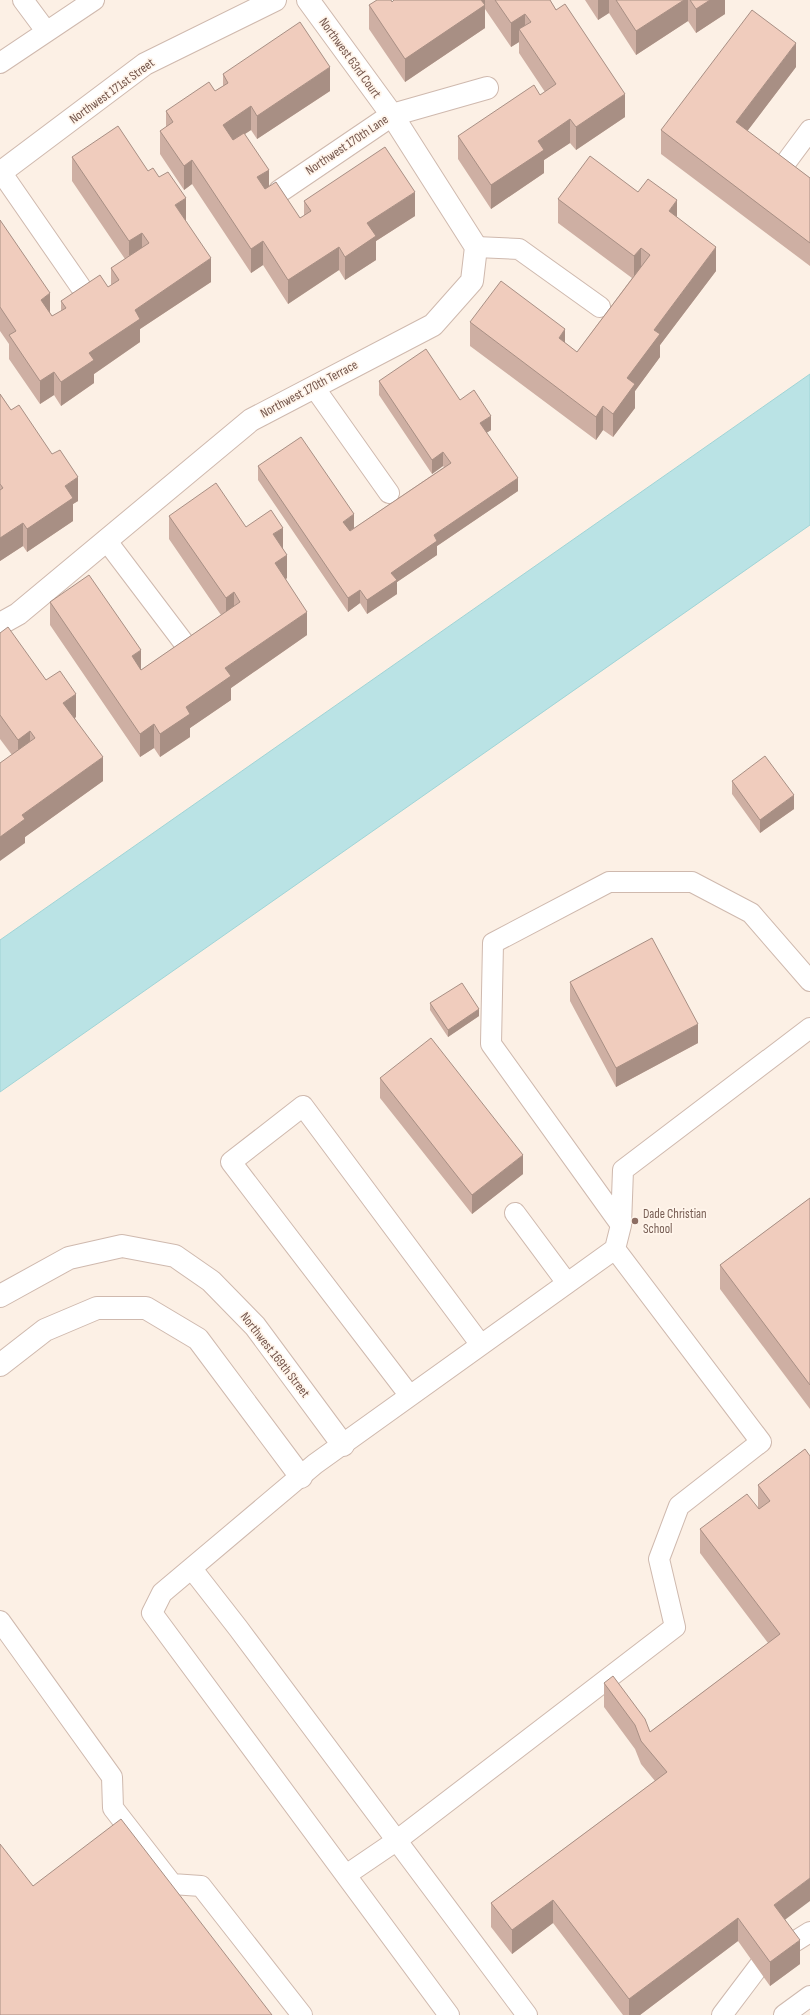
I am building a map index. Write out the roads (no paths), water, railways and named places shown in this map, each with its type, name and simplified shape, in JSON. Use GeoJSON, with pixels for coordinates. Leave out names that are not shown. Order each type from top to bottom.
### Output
{"type":"FeatureCollection","features":[{"type":"Feature","properties":{"kind":"street","name":"Northwest 171st Street"},"geometry":{"type":"LineString","coordinates":[[1,173],[145,64],[276,0]]}},
{"type":"Feature","properties":{"kind":"street","name":"Northwest 63rd Court"},"geometry":{"type":"LineString","coordinates":[[308,0],[392,115]]}},
{"type":"Feature","properties":{"kind":"street","name":"Northwest 170th Lane"},"geometry":{"type":"LineString","coordinates":[[280,190],[392,115],[487,88]]}},
{"type":"Feature","properties":{"kind":"street"},"geometry":{"type":"LineString","coordinates":[[392,115],[476,248]]}},
{"type":"Feature","properties":{"kind":"street","name":"Northwest 170th Terrace"},"geometry":{"type":"LineString","coordinates":[[0,624],[18,614],[251,420],[433,325],[472,281],[476,248]]}},
{"type":"Feature","properties":{"kind":"street","name":"Northwest 169th Street"},"geometry":{"type":"LineString","coordinates":[[0,1296],[69,1258],[122,1246],[175,1256],[211,1281],[255,1326],[343,1445]]}},
{"type":"Feature","properties":{"kind":"street"},"geometry":{"type":"LineString","coordinates":[[0,1365],[45,1330],[97,1308],[146,1308],[198,1339],[301,1476]]}},
{"type":"Feature","properties":{"kind":"lane"},"geometry":{"type":"LineString","coordinates":[[23,0],[46,31]]}},
{"type":"Feature","properties":{"kind":"lane"},"geometry":{"type":"LineString","coordinates":[[0,63],[94,0]]}},
{"type":"Feature","properties":{"kind":"lane"},"geometry":{"type":"LineString","coordinates":[[788,161],[810,130]]}},
{"type":"Feature","properties":{"kind":"lane"},"geometry":{"type":"LineString","coordinates":[[1,173],[80,286]]}},
{"type":"Feature","properties":{"kind":"lane"},"geometry":{"type":"LineString","coordinates":[[476,248],[519,249],[600,307]]}},
{"type":"Feature","properties":{"kind":"lane"},"geometry":{"type":"LineString","coordinates":[[314,387],[389,493]]}},
{"type":"Feature","properties":{"kind":"lane"},"geometry":{"type":"LineString","coordinates":[[106,540],[184,643]]}},
{"type":"Feature","properties":{"kind":"lane"},"geometry":{"type":"LineString","coordinates":[[621,1225],[490,1044],[493,943],[609,882],[692,882],[751,913],[810,981]]}},
{"type":"Feature","properties":{"kind":"lane"},"geometry":{"type":"LineString","coordinates":[[449,2015],[152,1613],[162,1594],[301,1476],[615,1249],[621,1225],[623,1170],[810,1028]]}},
{"type":"Feature","properties":{"kind":"lane"},"geometry":{"type":"LineString","coordinates":[[410,1396],[231,1162],[304,1106],[481,1345]]}},
{"type":"Feature","properties":{"kind":"lane"},"geometry":{"type":"LineString","coordinates":[[515,1213],[567,1283]]}},
{"type":"Feature","properties":{"kind":"lane"},"geometry":{"type":"LineString","coordinates":[[346,1875],[396,1840],[675,1627],[658,1559],[679,1506],[761,1442],[615,1249]]}},
{"type":"Feature","properties":{"kind":"lane"},"geometry":{"type":"LineString","coordinates":[[192,1568],[527,2015]]}},
{"type":"Feature","properties":{"kind":"lane"},"geometry":{"type":"LineString","coordinates":[[0,1620],[112,1777],[113,1808],[172,1884],[201,1886],[302,2015]]}},
{"type":"Feature","properties":{"kind":"lane"},"geometry":{"type":"LineString","coordinates":[[722,2015],[762,1962],[810,1932]]}},
{"type":"Feature","properties":{"kind":"lane"},"geometry":{"type":"LineString","coordinates":[[784,2015],[810,1996]]}},
{"type":"Feature","properties":{"kind":"water"},"geometry":{"type":"Polygon","coordinates":[[[810,374],[810,525],[0,1092],[0,940],[810,374]]]}},
{"type":"Feature","properties":{"kind":"place","name":"Dade Christian School"},"geometry":{"type":"Point","coordinates":[635,1221]}}]}
